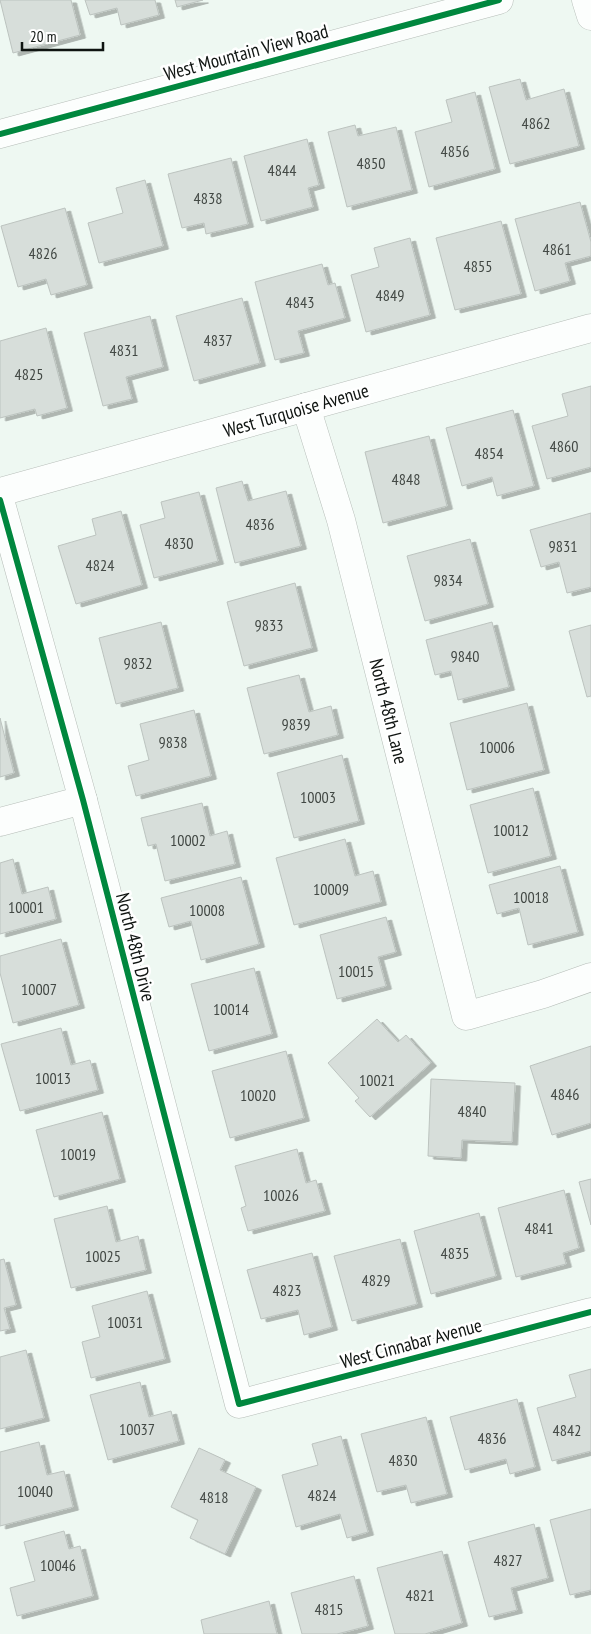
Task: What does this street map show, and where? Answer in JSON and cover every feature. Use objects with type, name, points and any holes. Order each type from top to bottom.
[{"type":"street","name":"West Mountain View Road","points":[[0,134],[499,0]]},
{"type":"street","points":[[586,0],[591,16]]},
{"type":"street","name":"West Turquoise Avenue","points":[[0,492],[591,328]]},
{"type":"street","name":"North 48th Lane","points":[[306,407],[341,520],[466,1016],[543,994],[591,977]]},
{"type":"street","name":"North 48th Drive","points":[[0,500],[83,800],[239,1404]]},
{"type":"street","points":[[0,822],[83,800]]},
{"type":"street","name":"West Cinnabar Avenue","points":[[239,1404],[591,1312]]},
{"type":"building","points":[[0,0],[71,0],[80,35],[13,53]]},
{"type":"building","points":[[85,0],[155,0],[159,15],[121,25],[117,8],[90,15]]},
{"type":"building","points":[[175,0],[203,0],[177,7]]},
{"type":"building","points":[[520,79],[526,100],[564,89],[579,146],[510,164],[489,87]]},
{"type":"building","points":[[475,92],[495,169],[429,187],[415,132],[452,122],[446,100]]},
{"type":"building","points":[[355,125],[358,136],[396,127],[412,190],[347,207],[328,132]]},
{"type":"building","points":[[307,139],[319,185],[308,188],[313,207],[261,221],[244,156]]},
{"type":"building","points":[[231,158],[248,224],[206,234],[204,223],[182,228],[168,174]]},
{"type":"building","points":[[145,180],[163,246],[99,263],[88,223],[123,213],[116,188]]},
{"type":"building","points":[[580,202],[591,242],[591,256],[565,263],[570,281],[535,291],[515,219]]},
{"type":"building","points":[[65,208],[87,285],[51,295],[46,279],[18,287],[1,226]]},
{"type":"building","points":[[501,221],[521,294],[455,310],[436,238]]},
{"type":"building","points":[[410,238],[430,315],[366,332],[351,275],[379,267],[374,248]]},
{"type":"building","points":[[322,264],[328,285],[335,283],[345,318],[298,331],[304,353],[275,360],[255,282]]},
{"type":"building","points":[[242,298],[260,363],[194,381],[176,316]]},
{"type":"building","points":[[150,316],[163,367],[126,377],[132,399],[103,406],[84,333]]},
{"type":"building","points":[[46,328],[67,408],[37,416],[35,409],[0,418],[0,341]]},
{"type":"building","points":[[591,386],[591,467],[547,479],[532,426],[568,416],[562,394]]},
{"type":"building","points":[[513,410],[534,486],[497,496],[492,477],[462,486],[446,428]]},
{"type":"building","points":[[429,436],[447,506],[383,523],[365,452]]},
{"type":"building","points":[[242,481],[248,501],[286,491],[301,546],[235,563],[216,488]]},
{"type":"building","points":[[199,492],[218,561],[154,578],[140,525],[165,518],[161,502]]},
{"type":"building","points":[[121,511],[142,585],[76,604],[58,546],[96,535],[92,519]]},
{"type":"building","points":[[591,513],[591,587],[567,593],[559,562],[541,567],[530,530]]},
{"type":"building","points":[[470,539],[488,604],[425,621],[407,556]]},
{"type":"building","points":[[295,583],[312,648],[244,666],[227,602]]},
{"type":"building","points":[[161,622],[178,688],[116,704],[99,638]]},
{"type":"building","points":[[492,622],[509,687],[458,700],[451,671],[435,675],[426,640]]},
{"type":"building","points":[[591,625],[591,696],[587,697],[569,631]]},
{"type":"building","points":[[299,675],[309,712],[331,706],[338,735],[264,754],[247,688]]},
{"type":"building","points":[[527,703],[544,770],[467,790],[450,723]]},
{"type":"building","points":[[194,710],[211,776],[136,796],[128,766],[149,760],[140,724]]},
{"type":"building","points":[[0,718],[14,773],[0,777]]},
{"type":"building","points":[[342,755],[359,821],[294,838],[277,773]]},
{"type":"building","points":[[533,788],[551,856],[488,873],[470,805]]},
{"type":"building","points":[[202,803],[210,836],[227,831],[235,864],[165,881],[156,844],[148,846],[141,818]]},
{"type":"building","points":[[345,839],[355,876],[373,871],[381,902],[294,925],[276,858]]},
{"type":"building","points":[[13,859],[22,894],[48,887],[56,919],[0,934],[0,863]]},
{"type":"building","points":[[560,866],[578,932],[528,945],[519,908],[497,914],[489,885]]},
{"type":"building","points":[[241,877],[259,944],[201,960],[191,921],[169,927],[161,898]]},
{"type":"building","points":[[386,917],[396,952],[378,957],[386,986],[337,999],[320,935]]},
{"type":"building","points":[[61,939],[79,1005],[13,1023],[0,973],[0,956]]},
{"type":"building","points":[[254,968],[272,1034],[209,1051],[191,984]]},
{"type":"building","points":[[377,1019],[398,1042],[406,1035],[431,1063],[370,1117],[355,1101],[359,1098],[328,1063]]},
{"type":"building","points":[[61,1028],[71,1065],[90,1060],[98,1090],[20,1111],[1,1044]]},
{"type":"building","points":[[591,1046],[591,1123],[552,1135],[530,1066]]},
{"type":"building","points":[[286,1051],[304,1118],[230,1138],[212,1071]]},
{"type":"building","points":[[431,1079],[515,1083],[512,1142],[462,1140],[461,1158],[428,1156]]},
{"type":"building","points":[[102,1112],[120,1179],[54,1197],[36,1130]]},
{"type":"building","points":[[297,1149],[306,1183],[316,1180],[325,1211],[248,1231],[241,1208],[246,1206],[235,1166]]},
{"type":"building","points":[[591,1179],[591,1225],[579,1182]]},
{"type":"building","points":[[564,1190],[579,1248],[563,1253],[566,1264],[516,1277],[498,1208]]},
{"type":"building","points":[[107,1206],[116,1242],[138,1236],[146,1270],[71,1288],[54,1219]]},
{"type":"building","points":[[479,1213],[496,1276],[431,1294],[414,1231]]},
{"type":"building","points":[[400,1239],[417,1304],[352,1321],[334,1256]]},
{"type":"building","points":[[312,1253],[332,1327],[304,1335],[298,1310],[261,1319],[247,1270]]},
{"type":"building","points":[[4,1259],[16,1305],[4,1308],[10,1329],[0,1331],[0,1260]]},
{"type":"building","points":[[147,1291],[165,1359],[91,1378],[82,1342],[100,1337],[92,1306]]},
{"type":"building","points":[[26,1350],[44,1418],[0,1429],[0,1357]]},
{"type":"building","points":[[591,1369],[591,1451],[552,1461],[537,1408],[576,1397],[569,1375]]},
{"type":"building","points":[[140,1382],[149,1417],[171,1411],[179,1441],[108,1460],[90,1395]]},
{"type":"building","points":[[517,1399],[535,1467],[510,1474],[506,1459],[465,1470],[450,1417]]},
{"type":"building","points":[[426,1417],[447,1494],[411,1503],[406,1485],[377,1492],[361,1434]]},
{"type":"building","points":[[341,1436],[368,1532],[347,1538],[340,1514],[296,1527],[282,1475],[318,1465],[312,1444]]},
{"type":"building","points":[[39,1442],[47,1475],[64,1471],[73,1507],[0,1526],[0,1452]]},
{"type":"building","points":[[199,1448],[225,1460],[220,1470],[256,1487],[225,1554],[190,1538],[198,1520],[171,1507]]},
{"type":"building","points":[[591,1509],[591,1590],[570,1595],[550,1520]]},
{"type":"building","points":[[534,1524],[548,1578],[511,1588],[517,1610],[489,1617],[468,1542]]},
{"type":"building","points":[[64,1531],[69,1549],[80,1546],[93,1596],[17,1616],[10,1588],[35,1581],[24,1542]]},
{"type":"building","points":[[442,1551],[462,1623],[425,1634],[395,1634],[377,1568]]},
{"type":"building","points":[[354,1576],[368,1626],[337,1634],[302,1634],[291,1593]]},
{"type":"building","points":[[269,1601],[277,1634],[204,1634],[201,1620]]},
{"type":"cycle path","points":[[0,134],[499,0]]},
{"type":"cycle path","points":[[0,500],[83,800],[239,1404],[591,1312]]}]
